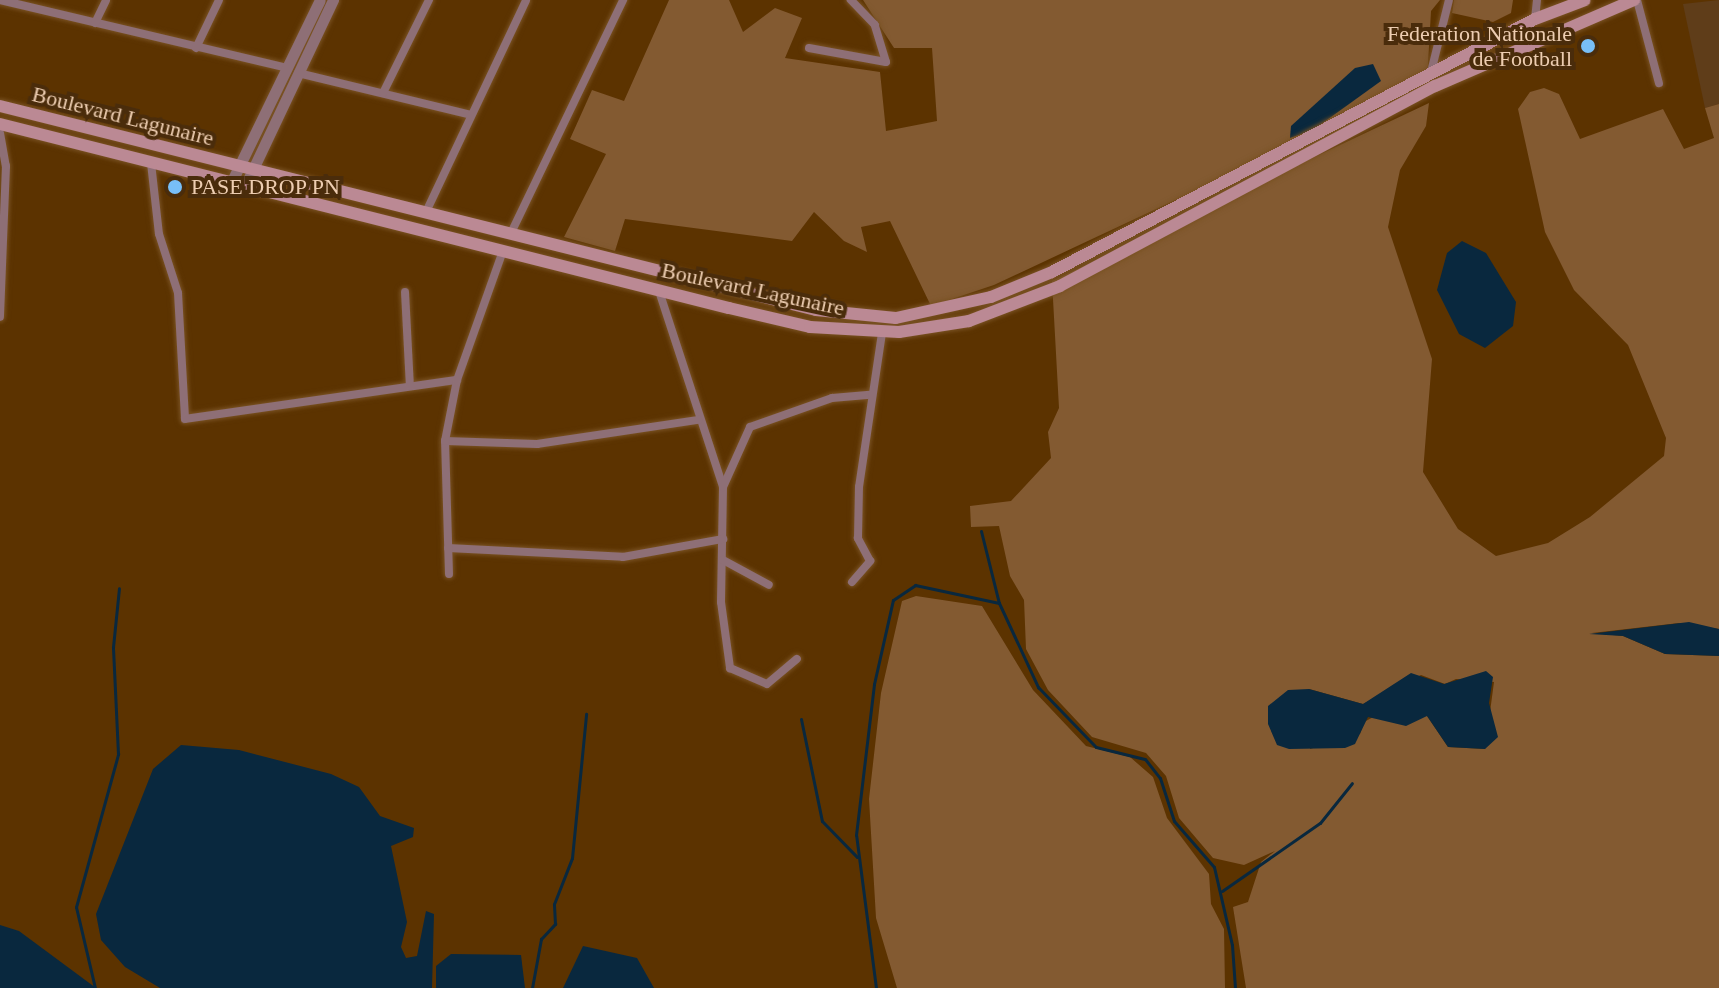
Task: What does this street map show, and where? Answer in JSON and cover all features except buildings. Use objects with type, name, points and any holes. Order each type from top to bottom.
[{"type":"main road","name":"Boulevard Lagunaire","points":[[0,106],[816,310],[885,318],[932,313],[1052,272],[1431,72],[1535,19],[1585,0]]},
{"type":"main road","name":"Boulevard Lagunaire","points":[[0,124],[810,327],[882,333],[969,321],[1060,286],[1435,86],[1636,0]]},
{"type":"street","points":[[0,0],[471,115]]},
{"type":"street","points":[[95,23],[106,0]]},
{"type":"street","points":[[196,48],[219,0]]},
{"type":"street","points":[[245,186],[320,0]]},
{"type":"street","points":[[231,183],[333,0]]},
{"type":"street","points":[[383,93],[429,0]]},
{"type":"street","points":[[426,212],[526,0]]},
{"type":"street","points":[[511,233],[623,0]]},
{"type":"street","points":[[809,48],[886,62],[875,25],[851,0]]},
{"type":"street","points":[[1431,72],[1449,0]]},
{"type":"street","points":[[1535,19],[1537,0]]},
{"type":"street","points":[[1636,0],[1659,83]]},
{"type":"street","points":[[0,133],[6,166],[0,317]]},
{"type":"street","points":[[151,163],[159,234],[178,293],[185,419],[457,380]]},
{"type":"street","points":[[449,574],[445,441],[457,380],[503,251]]},
{"type":"street","points":[[659,291],[698,420],[723,487],[721,602],[732,671],[767,684],[797,659]]},
{"type":"street","points":[[405,292],[410,386]]},
{"type":"street","points":[[852,582],[870,561],[858,538],[870,395],[882,333]]},
{"type":"street","points":[[723,487],[750,427],[818,401],[870,395]]},
{"type":"street","points":[[445,441],[537,444],[698,420]]},
{"type":"street","points":[[448,548],[623,557],[723,539]]},
{"type":"street","points":[[723,560],[769,585]]},
{"type":"shaded area","points":[[669,0],[729,0],[743,32],[775,8],[802,18],[785,58],[880,72],[886,131],[937,121],[932,48],[894,48],[863,0],[1440,0],[1431,11],[1427,82],[994,285],[931,306],[890,221],[861,227],[867,252],[844,241],[814,212],[792,241],[625,219],[615,251],[564,237],[606,154],[570,139],[592,90],[624,101]]},
{"type":"shaded area","points":[[1454,0],[1513,0],[1511,13],[1493,22],[1452,13]]},
{"type":"shaded area","points":[[1719,0],[1719,104],[1705,108],[1683,4]]},
{"type":"shaded area","points":[[1544,88],[1559,94],[1580,139],[1663,109],[1684,149],[1714,138],[1705,108],[1719,104],[1719,629],[1679,623],[1592,633],[1623,636],[1665,654],[1719,656],[1719,988],[1246,988],[1233,907],[1248,902],[1261,862],[1275,851],[1244,865],[1213,858],[1179,818],[1166,776],[1146,753],[1092,737],[1048,690],[1026,649],[1024,600],[1010,576],[999,526],[971,527],[970,506],[1011,501],[1051,458],[1048,432],[1059,408],[1052,281],[1429,103],[1426,126],[1400,170],[1388,227],[1432,359],[1423,472],[1458,529],[1496,556],[1548,543],[1590,517],[1664,456],[1666,438],[1628,345],[1574,290],[1545,232],[1518,109],[1530,92]],"holes":[[[1421,675],[1445,684],[1456,679],[1494,682],[1485,749],[1448,747],[1427,716],[1377,715],[1364,722],[1360,734],[1310,749],[1309,689],[1363,704]]]},
{"type":"shaded area","points":[[916,596],[982,606],[1033,690],[1086,746],[1130,757],[1153,777],[1167,818],[1209,874],[1211,904],[1224,929],[1225,988],[897,988],[876,918],[869,799],[881,693],[902,601]]},
{"type":"water","points":[[1373,64],[1381,81],[1313,130],[1290,138],[1291,126],[1355,68]]},
{"type":"water","points":[[1462,241],[1486,253],[1516,302],[1513,326],[1485,348],[1459,334],[1437,290],[1447,253]]},
{"type":"water","points":[[1689,622],[1719,629],[1719,656],[1665,654],[1623,636],[1589,634]]},
{"type":"water","points":[[1486,671],[1493,677],[1489,703],[1498,737],[1485,749],[1448,747],[1427,716],[1406,726],[1368,717],[1355,744],[1345,748],[1289,749],[1277,745],[1268,724],[1268,706],[1288,690],[1309,689],[1363,704],[1411,673],[1444,684]]},
{"type":"water","points":[[181,745],[239,750],[331,774],[359,787],[380,816],[414,828],[413,837],[391,846],[407,922],[401,947],[406,958],[417,956],[426,911],[434,914],[432,988],[160,988],[125,967],[101,940],[96,914],[153,769]]},
{"type":"water","points":[[0,925],[19,931],[96,988],[0,988]]},
{"type":"water","points":[[583,946],[637,958],[654,988],[563,988]]},
{"type":"water","points":[[451,954],[521,955],[525,988],[436,988],[436,966]]},
{"type":"waterway","points":[[981,531],[999,603],[1038,687],[1096,747],[1145,759],[1160,778],[1174,821],[1214,867],[1232,945],[1235,988]]},
{"type":"waterway","points":[[876,988],[856,835],[874,684],[893,600],[915,585],[999,603]]},
{"type":"waterway","points":[[95,988],[76,907],[118,754],[113,647],[119,588]]},
{"type":"waterway","points":[[532,988],[541,939],[555,924],[554,904],[572,858],[586,714]]},
{"type":"waterway","points":[[801,719],[822,821],[857,857]]},
{"type":"waterway","points":[[1222,891],[1320,823],[1352,783]]},
{"type":"place","name":"Federation Nationale de Football","points":[[1588,46]]},
{"type":"place","name":"PASE DROP PN","points":[[175,187]]}]
